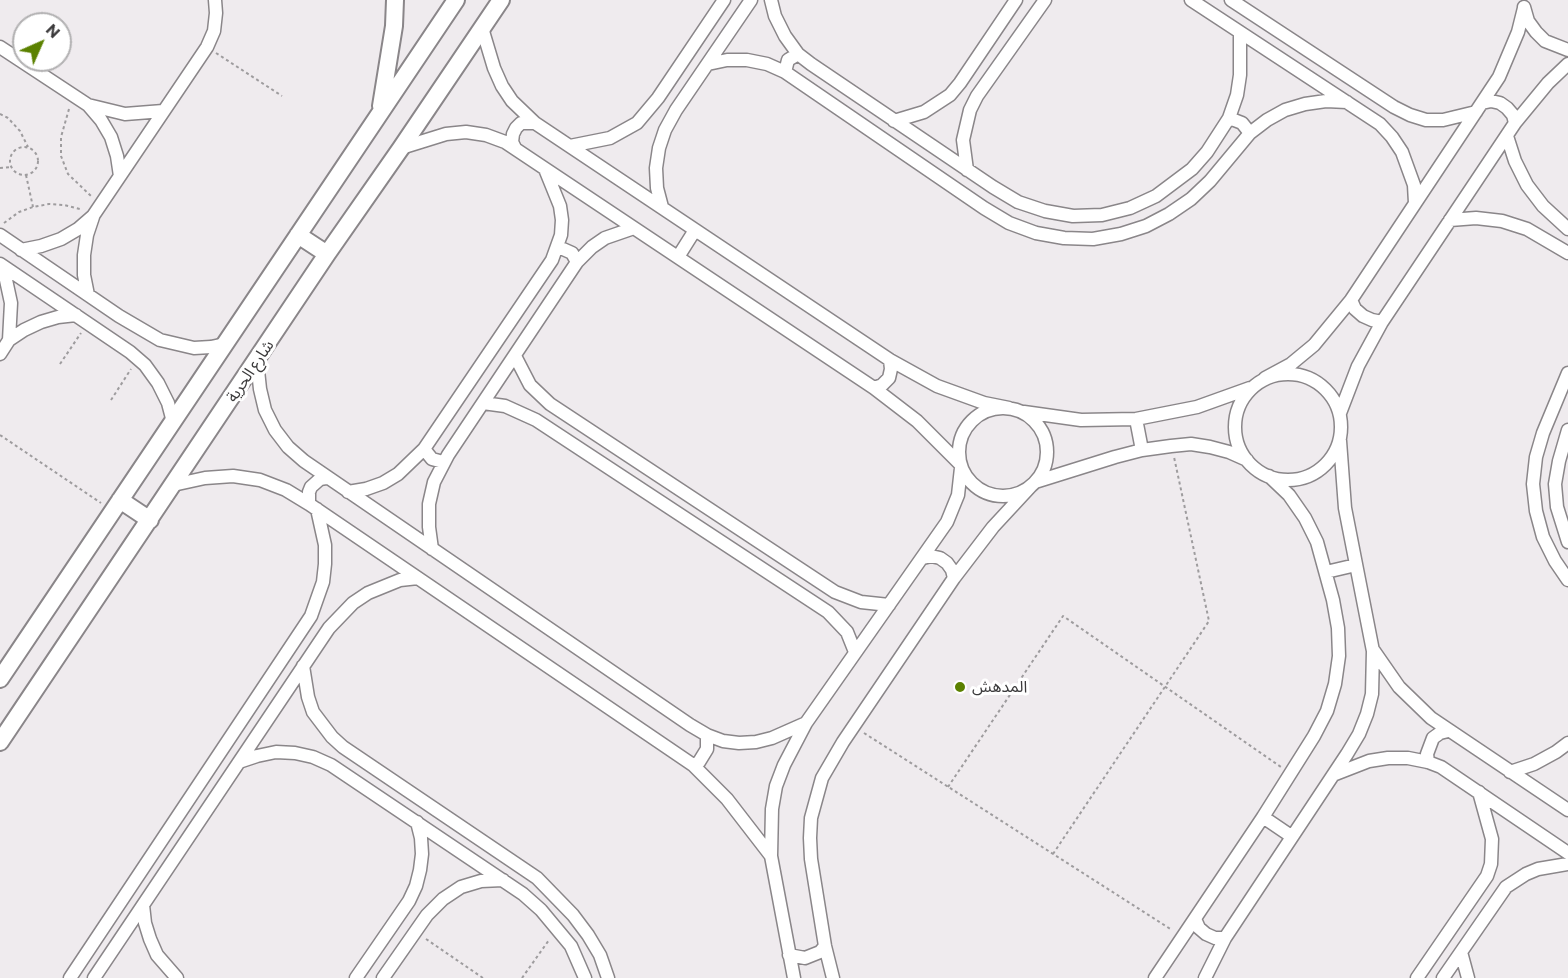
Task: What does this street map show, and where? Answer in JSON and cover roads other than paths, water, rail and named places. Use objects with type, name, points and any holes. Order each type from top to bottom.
[{"type":"street","points":[[21,250],[61,239],[78,229],[93,216],[207,47],[214,31],[215,0]]},
{"type":"street","points":[[380,114],[392,37],[395,0]]},
{"type":"street","points":[[0,679],[456,0]]},
{"type":"street","name":"شارع الحرية","points":[[0,742],[327,254],[501,0]]},
{"type":"street","points":[[570,146],[610,138],[637,123],[658,98],[724,0]]},
{"type":"street","points":[[662,207],[657,188],[657,158],[665,130],[676,110],[751,0]]},
{"type":"street","points":[[771,0],[780,26],[798,54],[894,121],[1018,202],[1045,211],[1073,216],[1102,215],[1130,208],[1156,196],[1175,184],[1207,152],[1229,118],[1237,95],[1240,75],[1240,32]]},
{"type":"street","points":[[894,121],[924,112],[950,95],[1016,0]]},
{"type":"street","points":[[967,170],[963,140],[966,124],[977,96],[1044,0]]},
{"type":"street","points":[[1191,0],[1380,124],[1402,152],[1414,185],[1415,203]]},
{"type":"street","points":[[1231,0],[1394,107],[1426,120],[1443,120],[1479,108],[1491,101],[1507,108],[1513,115],[1515,123]]},
{"type":"street","points":[[1523,3],[1528,21],[1540,36],[1557,47],[1568,50]]},
{"type":"street","points":[[1340,441],[1332,457],[1320,470],[1304,478],[1286,480],[1269,476],[1257,470],[1239,447],[1235,431],[1236,415],[1242,400],[1252,388],[1291,364],[1314,345],[1351,300],[1499,77],[1510,55],[1523,3]]},
{"type":"street","points":[[482,28],[502,86],[512,101],[535,123],[890,360],[937,386],[984,403],[1023,412],[1081,420],[1137,419],[1197,407],[1252,388]]},
{"type":"street","points":[[0,47],[88,105],[101,120],[111,137],[120,176]]},
{"type":"street","points":[[785,72],[788,60],[798,54]]},
{"type":"street","points":[[708,64],[727,60],[747,60],[766,64],[785,72],[984,208],[1027,229],[1064,238],[1093,239],[1121,234],[1146,226],[1191,199],[1210,181],[1250,134],[1266,120],[1285,110],[1305,104],[1326,101],[1347,102]]},
{"type":"street","points":[[1340,413],[1358,366],[1382,322],[1515,123],[1548,83],[1568,64]]},
{"type":"street","points":[[960,83],[966,94],[977,96]]},
{"type":"street","points":[[658,98],[665,107],[676,110]]},
{"type":"street","points":[[88,105],[125,114],[163,111]]},
{"type":"street","points":[[1380,124],[1391,119],[1394,107]]},
{"type":"street","points":[[1229,118],[1242,123],[1250,134]]},
{"type":"street","points":[[515,148],[512,142],[516,128],[521,123],[535,123]]},
{"type":"street","points":[[401,148],[446,134],[466,132],[486,135],[515,148],[874,388],[917,420],[961,466],[968,480],[979,489],[992,495],[1012,495],[1033,484],[1088,464],[1142,450],[1171,446],[1191,444],[1210,447],[1247,460]]},
{"type":"street","points":[[1507,136],[1515,161],[1527,185],[1543,206],[1565,227]]},
{"type":"street","points":[[348,492],[366,489],[391,479],[412,463],[424,449],[557,249],[561,235],[560,206],[545,169]]},
{"type":"street","points":[[88,295],[84,275],[84,255],[93,216]]},
{"type":"street","points":[[1450,220],[1476,218],[1502,221],[1527,229],[1568,253]]},
{"type":"street","points":[[1550,241],[1552,230],[1565,227]]},
{"type":"street","points":[[432,549],[429,504],[434,482],[443,462],[577,262],[605,238],[634,228]]},
{"type":"street","points":[[678,257],[695,230]]},
{"type":"street","points":[[0,235],[119,316],[153,336],[177,345],[211,347],[225,344]]},
{"type":"street","points":[[298,235],[327,254]]},
{"type":"street","points":[[557,249],[572,253],[577,262]]},
{"type":"street","points":[[1,265],[138,359],[158,383],[168,403],[173,422]]},
{"type":"street","points":[[1,265],[11,303],[9,340]]},
{"type":"street","points":[[1351,300],[1355,309],[1363,316],[1382,322]]},
{"type":"street","points":[[0,354],[9,340],[24,330],[40,322],[76,315]]},
{"type":"street","points":[[105,335],[117,329],[119,316]]},
{"type":"street","points":[[515,356],[530,385],[550,404],[835,592],[861,602],[889,605]]},
{"type":"street","points":[[874,388],[882,385],[888,378],[891,369],[890,360]]},
{"type":"street","points":[[257,361],[265,410],[275,430],[288,447],[326,478],[707,735],[723,741],[756,742],[772,738],[806,723]]},
{"type":"street","points":[[1568,373],[1543,433],[1536,458],[1533,484],[1536,511],[1543,537],[1568,580]]},
{"type":"street","points":[[1205,978],[1225,938],[1359,734],[1367,714],[1373,683],[1373,651],[1342,486],[1340,413],[1332,396],[1319,383],[1302,375],[1283,374],[1265,378]]},
{"type":"street","points":[[483,403],[505,406],[536,420],[828,612],[847,632],[855,652]]},
{"type":"street","points":[[794,978],[771,856],[771,821],[776,786],[794,744],[806,723],[947,522],[961,482],[959,450],[962,436],[969,423],[980,414],[994,409],[1009,408]]},
{"type":"street","points":[[833,978],[825,946],[811,859],[811,818],[822,778],[854,726],[954,579],[993,527],[1033,484],[1045,464],[1046,444],[1042,432],[1023,412]]},
{"type":"street","points":[[1137,419],[1142,450]]},
{"type":"street","points":[[1568,430],[1555,484],[1557,507],[1568,542]]},
{"type":"street","points":[[424,449],[432,459],[443,462]]},
{"type":"street","points":[[173,485],[206,478],[233,476],[260,480],[286,490],[693,765],[728,799],[771,856]]},
{"type":"street","points":[[1155,978],[1291,774],[1323,720],[1335,684],[1339,656],[1338,628],[1317,542],[1305,518],[1289,495],[1269,476]]},
{"type":"street","points":[[70,978],[311,616],[323,582],[325,545],[308,498],[311,487],[320,479],[326,478]]},
{"type":"street","points":[[117,506],[150,520]]},
{"type":"street","points":[[922,558],[940,558],[952,570],[954,579]]},
{"type":"street","points":[[1326,572],[1356,565]]},
{"type":"street","points":[[94,978],[329,628],[353,603],[368,593],[400,580],[418,578]]},
{"type":"street","points":[[311,616],[323,617],[329,628]]},
{"type":"street","points":[[1373,651],[1407,695],[1448,730],[1568,810]]},
{"type":"street","points":[[303,666],[308,697],[314,712],[332,737],[537,878],[556,896],[588,935],[600,956],[608,978]]},
{"type":"street","points":[[1428,762],[1427,754],[1433,738],[1448,730]]},
{"type":"street","points":[[693,765],[699,762],[707,749],[707,735]]},
{"type":"street","points":[[1510,772],[1534,765],[1556,753],[1568,743]]},
{"type":"street","points":[[331,765],[330,760],[335,752],[344,747]]},
{"type":"street","points":[[239,762],[276,752],[313,757],[331,765],[503,880],[541,910],[571,946],[585,978]]},
{"type":"street","points":[[1332,776],[1369,761],[1388,758],[1408,758],[1428,762],[1442,767],[1568,853]]},
{"type":"street","points":[[1417,978],[1487,876],[1493,852],[1492,839],[1479,792]]},
{"type":"street","points":[[1263,818],[1291,836]]},
{"type":"street","points":[[175,819],[193,831]]},
{"type":"street","points":[[356,978],[409,901],[420,870],[422,854],[417,822]]},
{"type":"street","points":[[1443,978],[1506,888],[1538,869],[1568,864]]},
{"type":"street","points":[[1487,876],[1495,874],[1502,877],[1506,888]]},
{"type":"street","points":[[383,978],[427,915],[443,899],[461,887],[482,881],[503,880]]},
{"type":"street","points":[[409,901],[419,903],[426,910],[427,915]]},
{"type":"street","points":[[143,905],[145,923],[157,955],[177,978]]},
{"type":"street","points":[[1195,919],[1199,928],[1206,934],[1215,938],[1225,938]]},
{"type":"street","points":[[571,946],[588,935]]},
{"type":"street","points":[[789,954],[805,958],[820,952],[825,946]]},
{"type":"street","points":[[1461,952],[1468,978]]},
{"type":"place","name":"المدهش","points":[[960,687]]}]
